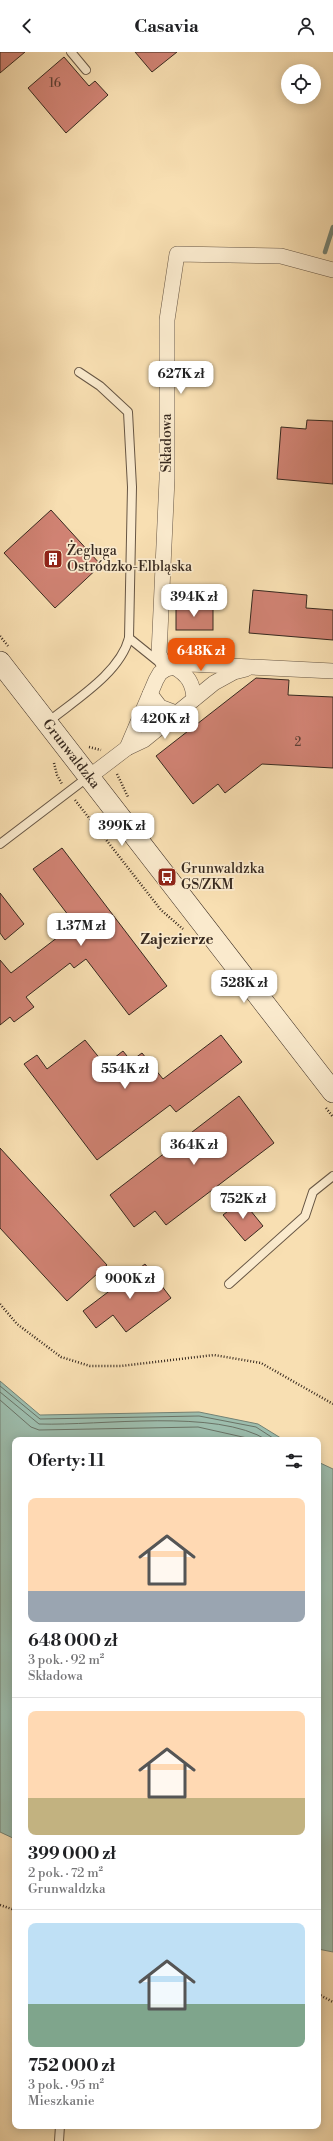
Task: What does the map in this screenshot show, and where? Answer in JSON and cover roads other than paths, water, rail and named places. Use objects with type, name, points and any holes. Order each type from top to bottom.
[{"type":"main road","name":"Grunwaldzka","points":[[0,662],[89,777],[328,1098]]},
{"type":"street","name":"Składowa","points":[[170,668],[159,654],[167,479],[167,320],[177,254],[281,256],[333,270]]},
{"type":"street","points":[[127,748],[160,673],[170,668],[190,664],[333,671]]},
{"type":"street","points":[[89,777],[127,748],[144,740],[214,683],[234,672],[254,666]]},
{"type":"street","points":[[170,668],[184,673],[191,681],[194,699]]},
{"type":"street","points":[[150,694],[160,707],[176,713]]},
{"type":"lane","points":[[71,52],[86,70]]},
{"type":"lane","points":[[47,723],[110,672],[126,649],[130,638],[132,487],[128,412],[100,386],[79,372]]},
{"type":"lane","points":[[130,638],[170,668]]},
{"type":"lane","points":[[0,844],[89,777]]},
{"type":"lane","points":[[229,1284],[305,1216],[313,1192],[333,1176]]},
{"type":"lane","points":[[59,2141],[60,2129]]},
{"type":"water","points":[[0,1381],[40,1415],[199,1412],[258,1424],[279,1437],[12,1437],[12,1838],[0,1832]]},
{"type":"water","points":[[321,1463],[333,1469],[333,1952],[321,1950]]},
{"type":"waterway","points":[[325,252],[333,227]]},
{"type":"place","name":"Żegluga Ostródzko-Elbląska","points":[[53,559]]},
{"type":"place","name":"Grunwaldzka GS/ZKM","points":[[167,877]]},
{"type":"district","name":"Zajezierze","points":[[177,939]]}]
